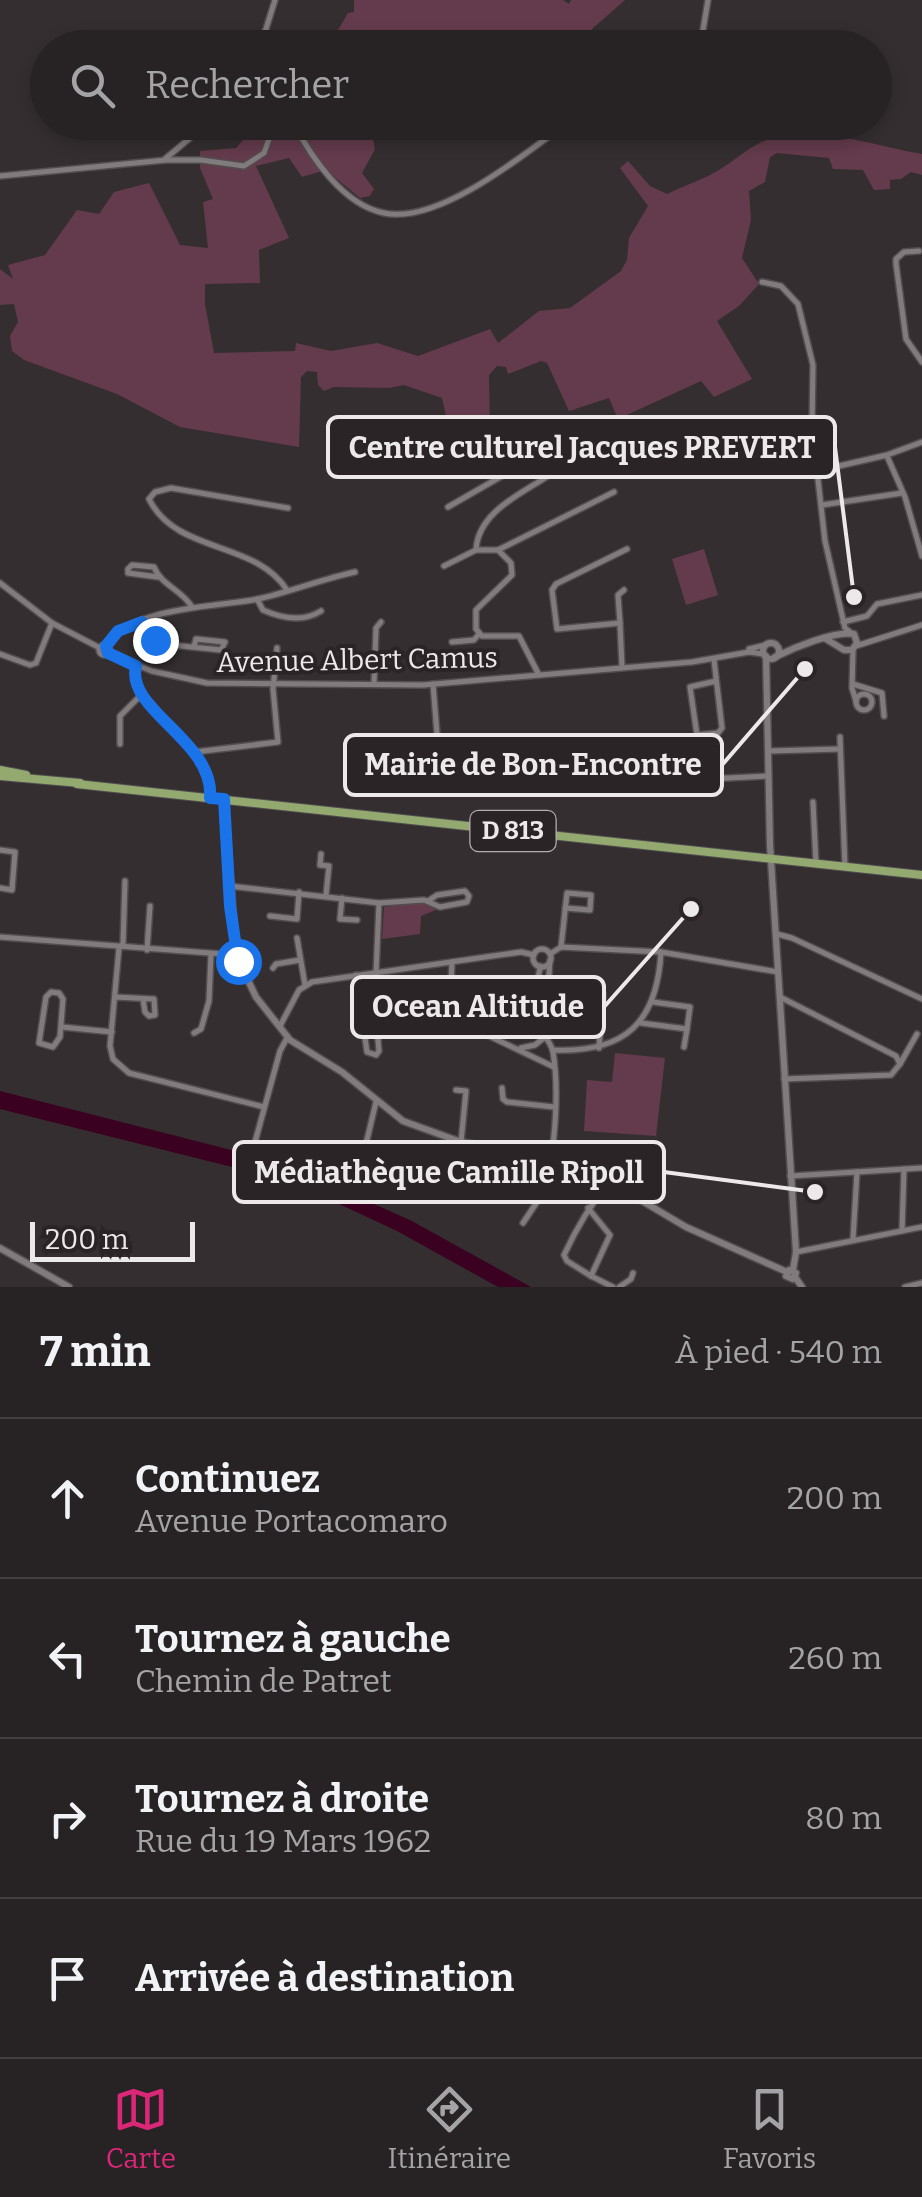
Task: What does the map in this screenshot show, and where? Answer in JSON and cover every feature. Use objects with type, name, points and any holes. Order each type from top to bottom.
[{"type":"main road","name":"D 813","points":[[0,773],[922,876]]},
{"type":"street","points":[[265,30],[274,0]]},
{"type":"street","points":[[703,30],[708,0]]},
{"type":"street","points":[[162,161],[188,140]]},
{"type":"street","points":[[0,176],[162,161],[201,160],[233,167],[251,164],[266,150],[270,140]]},
{"type":"street","points":[[306,140],[338,186],[378,211],[394,214],[433,206],[464,194],[542,140]]},
{"type":"street","points":[[919,251],[904,252],[896,264],[906,339],[922,362]]},
{"type":"street","points":[[762,282],[781,286],[797,299],[813,366],[813,419],[825,542],[852,659],[856,701],[860,709],[870,708],[872,698],[856,684]]},
{"type":"street","points":[[777,421],[813,419]]},
{"type":"street","points":[[448,508],[536,456],[618,428]]},
{"type":"street","points":[[817,471],[886,456],[922,442]]},
{"type":"street","points":[[477,550],[484,527],[508,500],[548,476],[548,466],[536,456]]},
{"type":"street","points":[[886,456],[921,553]]},
{"type":"street","points":[[287,590],[278,576],[252,560],[181,532],[164,520],[148,499],[155,492],[170,488],[288,508]]},
{"type":"street","points":[[444,566],[477,550],[498,550],[614,492]]},
{"type":"street","points":[[822,505],[903,495]]},
{"type":"street","points":[[620,624],[557,629],[552,590],[556,584],[627,549]]},
{"type":"street","points":[[480,634],[474,622],[476,610],[512,575],[511,564],[498,550]]},
{"type":"street","points":[[158,577],[154,568],[130,565],[128,569],[128,573],[158,577],[192,606]]},
{"type":"street","points":[[105,649],[118,631],[192,606],[256,599],[355,572]]},
{"type":"street","name":"Avenue Albert Camus","points":[[0,584],[52,623],[136,666],[207,683],[432,684],[768,654]]},
{"type":"street","points":[[622,668],[618,596],[624,590]]},
{"type":"street","points":[[847,638],[877,604],[922,595]]},
{"type":"street","points":[[256,599],[263,610],[284,617],[310,617],[320,611]]},
{"type":"street","points":[[142,622],[159,643],[194,647],[221,650],[225,642],[196,639],[194,647]]},
{"type":"street","points":[[374,684],[376,628],[381,622]]},
{"type":"street","points":[[0,654],[36,663],[52,623]]},
{"type":"street","points":[[768,654],[826,640],[868,642],[922,625]]},
{"type":"street","points":[[452,642],[474,640],[480,634],[519,636],[539,675]]},
{"type":"street","points":[[791,1273],[796,1252],[771,859],[766,677],[768,654],[777,646],[797,647]]},
{"type":"street","points":[[194,752],[277,743],[277,648]]},
{"type":"street","points":[[714,658],[722,728],[718,733],[696,735],[690,687],[716,681]]},
{"type":"street","points":[[136,666],[134,679],[141,695],[194,752],[209,780],[210,798]]},
{"type":"street","points":[[423,772],[440,771],[432,684]]},
{"type":"street","points":[[856,684],[882,693],[884,716]]},
{"type":"street","points":[[856,701],[866,694]]},
{"type":"street","points":[[120,744],[120,716],[141,695]]},
{"type":"street","points":[[840,737],[845,867]]},
{"type":"street","points":[[768,750],[840,749]]},
{"type":"street","points":[[707,779],[768,776]]},
{"type":"street","points":[[224,799],[236,956],[256,997],[287,1038],[342,1072],[402,1121],[461,1142],[578,1162],[677,1222],[791,1273],[802,1287]]},
{"type":"street","points":[[813,802],[816,864]]},
{"type":"street","points":[[0,850],[16,852],[12,890],[0,888]]},
{"type":"street","points":[[322,854],[320,865],[329,866],[326,895]]},
{"type":"street","points":[[125,881],[113,1058],[130,1072],[264,1106]]},
{"type":"street","points":[[229,886],[379,903],[428,901],[447,906],[467,902],[469,896],[465,891],[437,895],[428,901]]},
{"type":"street","points":[[270,916],[297,918],[298,892]]},
{"type":"street","points":[[524,1224],[547,1187],[554,1106],[553,1050],[536,1026],[530,1006],[540,966],[561,947],[565,908],[568,892],[591,894],[590,910],[565,908]]},
{"type":"street","points":[[342,898],[340,919],[357,920]]},
{"type":"street","points":[[376,973],[379,903]]},
{"type":"street","points":[[148,950],[150,906]]},
{"type":"street","points":[[776,934],[922,999]]},
{"type":"street","points":[[0,937],[236,956]]},
{"type":"street","points":[[279,1029],[305,984],[297,938]]},
{"type":"street","points":[[561,947],[662,952],[778,972]]},
{"type":"street","points":[[518,1049],[534,1045],[545,1036],[550,957],[543,949],[534,955]]},
{"type":"street","points":[[305,984],[522,952],[534,955],[540,966]]},
{"type":"street","points":[[553,1050],[599,1048],[641,1023],[653,1002],[662,952]]},
{"type":"street","points":[[194,1033],[201,1029],[209,1001],[211,954]]},
{"type":"street","points":[[273,968],[300,960]]},
{"type":"street","points":[[452,962],[449,998],[460,1022],[554,1067]]},
{"type":"street","points":[[356,976],[367,1052],[376,1055],[376,1029],[363,1023]]},
{"type":"street","points":[[50,992],[64,998],[62,1028],[56,1046],[39,1042],[50,992]]},
{"type":"street","points":[[599,1048],[604,994]]},
{"type":"street","points":[[115,997],[143,998]]},
{"type":"street","points":[[780,998],[896,1056],[900,1064]]},
{"type":"street","points":[[653,1002],[690,1008],[684,1047]]},
{"type":"street","points":[[641,1023],[687,1029]]},
{"type":"street","points":[[62,1028],[112,1032]]},
{"type":"street","points":[[784,1079],[891,1074],[917,1034]]},
{"type":"street","points":[[254,1142],[287,1038]]},
{"type":"street","points":[[502,1088],[502,1099],[507,1102],[554,1106]]},
{"type":"street","points":[[456,1090],[466,1091],[461,1142]]},
{"type":"street","points":[[376,1102],[366,1144],[370,1150],[408,1168]]},
{"type":"street","points":[[790,1176],[922,1168]]},
{"type":"street","points":[[902,1230],[904,1169]]},
{"type":"street","points":[[853,1240],[857,1172]]},
{"type":"street","points":[[611,1180],[588,1208],[564,1257],[599,1284],[616,1287],[631,1279],[633,1273]]},
{"type":"street","points":[[482,1191],[547,1187]]},
{"type":"street","points":[[588,1208],[610,1235],[591,1276]]},
{"type":"street","points":[[796,1252],[922,1227]]},
{"type":"street","points":[[0,1248],[69,1287]]},
{"type":"street","points":[[905,1287],[922,1283]]},
{"type":"shaded area","points":[[354,0],[563,0],[569,4],[571,0],[625,0],[592,30],[338,30],[348,13],[354,12]]},
{"type":"shaded area","points":[[243,140],[373,140],[375,149],[362,173],[374,189],[370,196],[360,198],[326,170],[302,177],[289,158],[256,166],[289,238],[259,250],[260,283],[205,284],[214,353],[295,351],[296,343],[331,351],[377,343],[418,356],[490,329],[498,343],[539,311],[570,308],[621,271],[627,260],[629,238],[648,206],[620,168],[628,161],[650,186],[667,194],[710,175],[768,140],[855,140],[922,154],[922,175],[911,172],[890,180],[890,189],[874,190],[863,170],[833,169],[829,158],[777,153],[770,157],[765,182],[749,191],[751,220],[742,258],[759,284],[739,306],[717,321],[752,379],[714,397],[701,381],[618,419],[609,398],[569,411],[547,363],[541,361],[508,374],[506,367],[497,366],[489,375],[490,435],[452,443],[442,398],[404,385],[334,387],[324,391],[318,385],[317,372],[307,371],[301,377],[299,447],[180,427],[117,394],[24,360],[12,351],[10,336],[18,322],[14,304],[0,305],[0,269],[13,279],[8,265],[45,255],[77,210],[99,214],[114,192],[149,183],[180,245],[208,248],[203,202],[213,199],[200,168],[200,151],[236,148]]},
{"type":"shaded area","points":[[704,549],[718,595],[686,605],[672,559]]},
{"type":"shaded area","points":[[424,902],[436,910],[421,916],[420,934],[382,939],[384,907]]},
{"type":"shaded area","points":[[615,1053],[665,1058],[656,1136],[584,1131],[587,1080],[612,1082]]},
{"type":"shaded area","points":[[0,1091],[239,1152],[307,1174],[412,1221],[531,1287],[498,1287],[397,1231],[337,1203],[256,1173],[0,1109]]},
{"type":"place","name":"Centre culturel Jacques PREVERT","points":[[854,597]]},
{"type":"place","name":"Mairie de Bon-Encontre","points":[[805,669]]},
{"type":"place","name":"Ocean Altitude","points":[[691,909]]},
{"type":"place","name":"Médiathèque Camille Ripoll","points":[[815,1192]]},
{"type":"route","points":[[155,640],[142,622],[114,633],[106,646],[108,653],[136,666],[134,684],[138,691],[183,737],[200,761],[209,780],[210,798],[224,799],[230,906],[238,961]]}]
